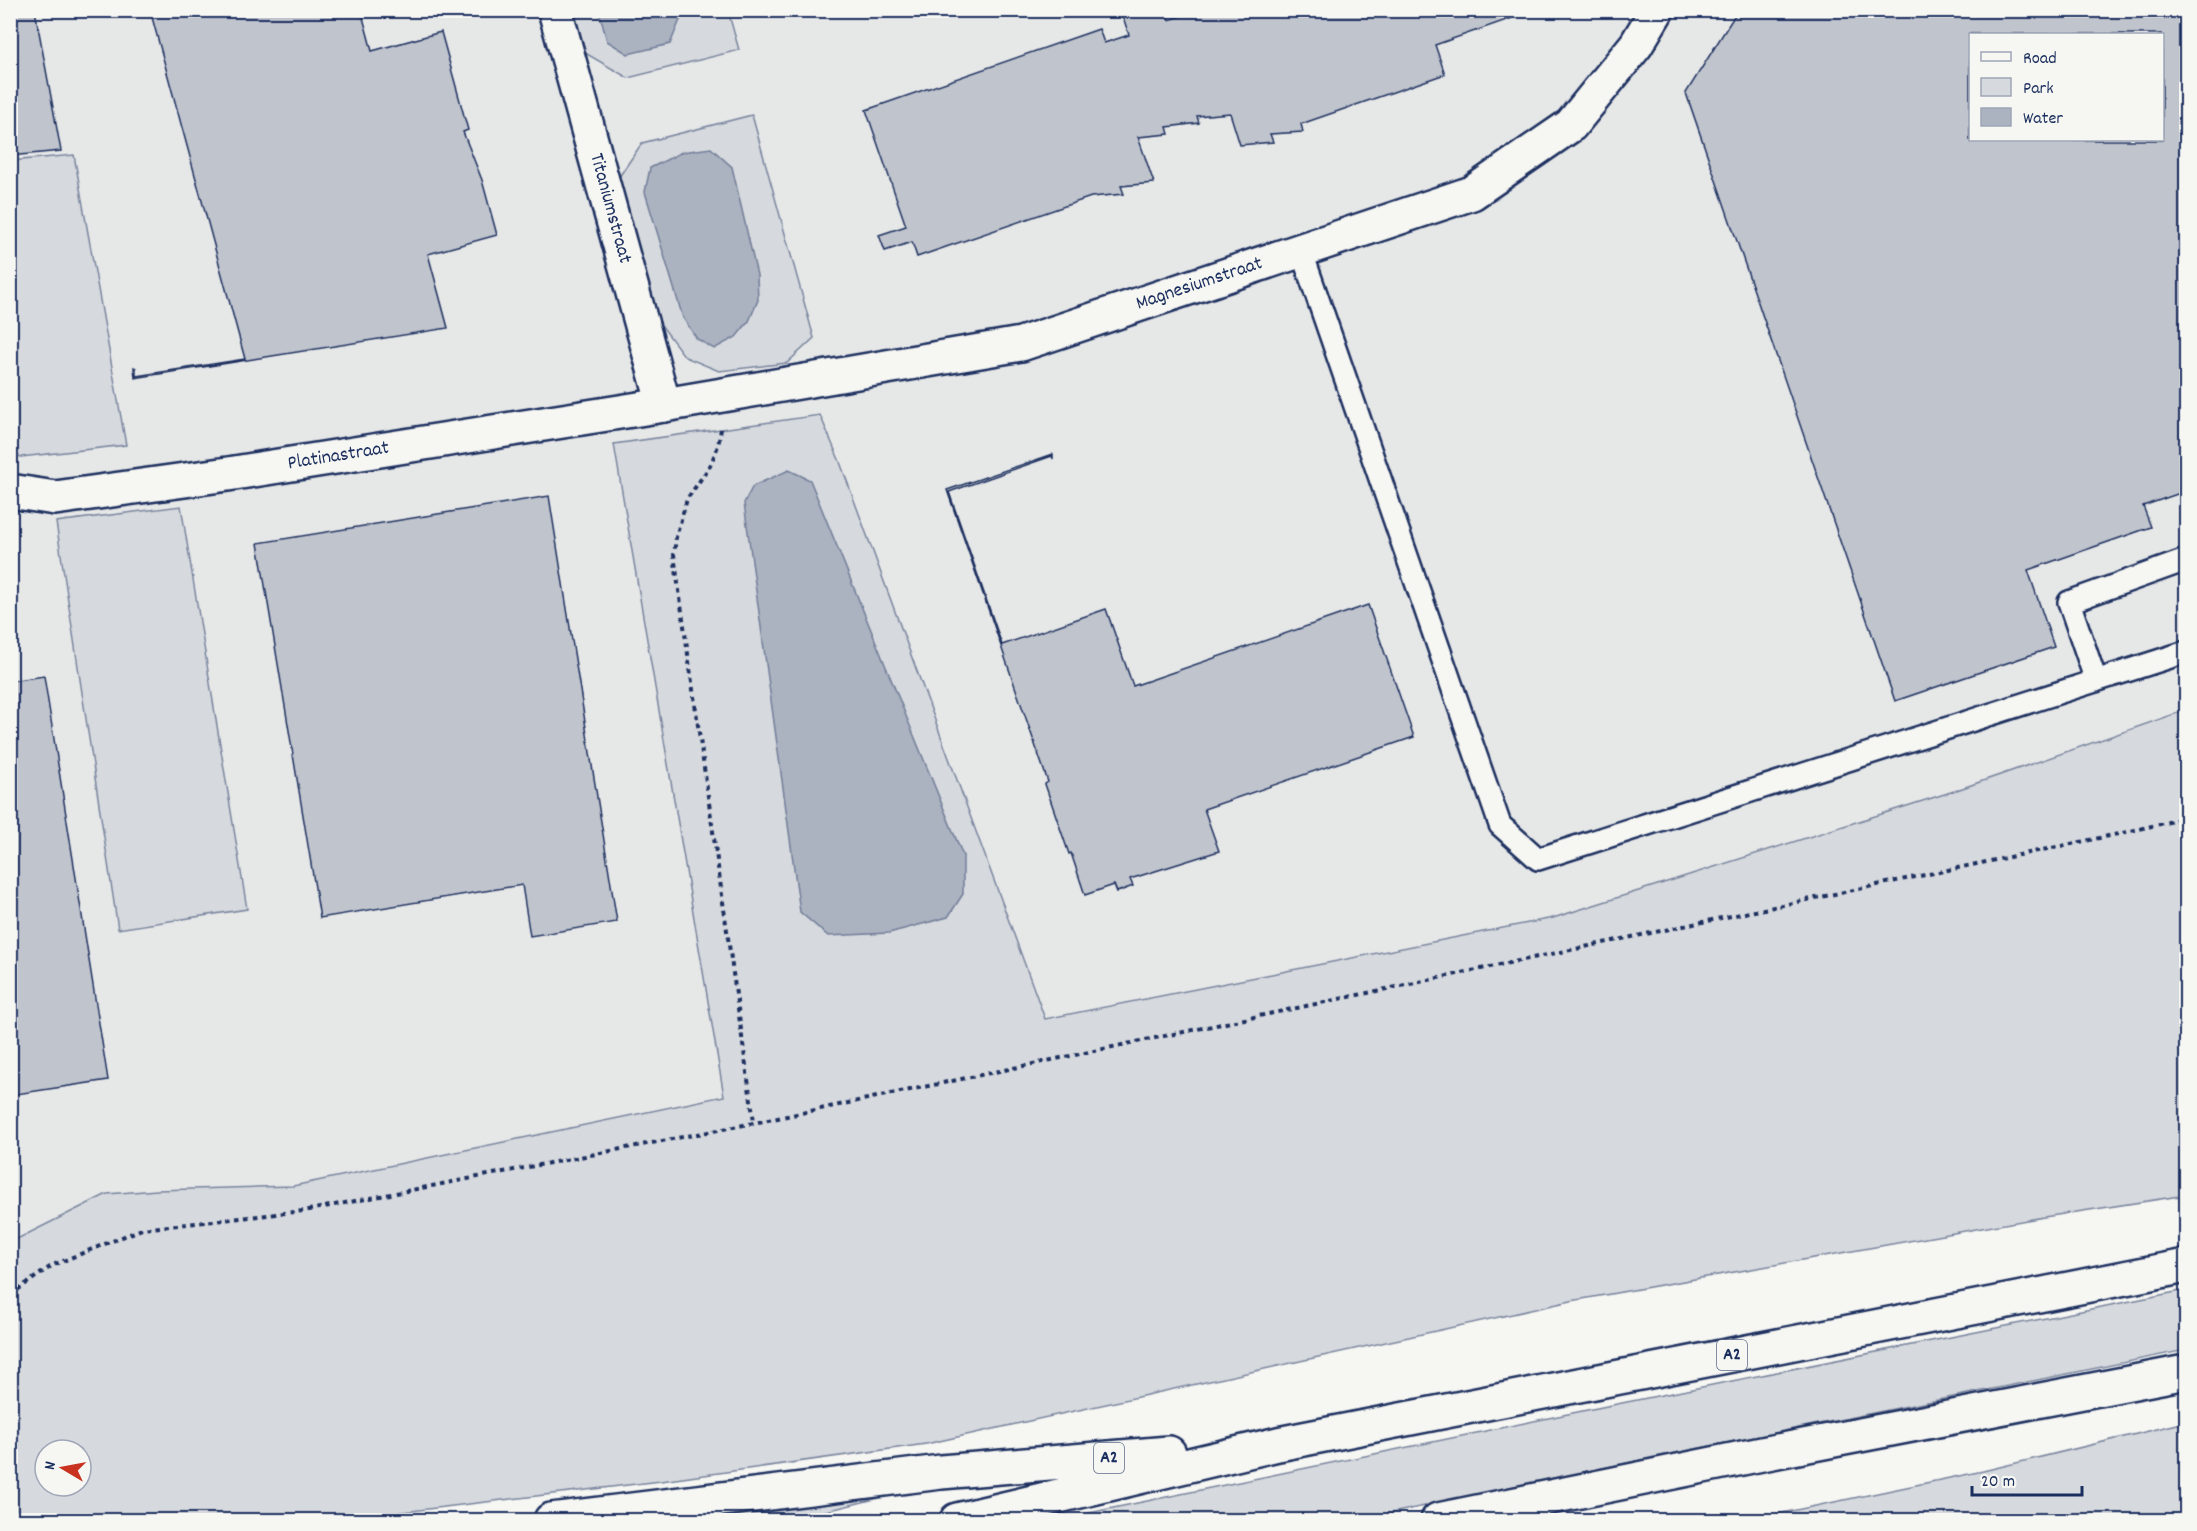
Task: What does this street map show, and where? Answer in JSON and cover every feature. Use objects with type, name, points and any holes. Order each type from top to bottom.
[{"type":"main road","name":"Titaniumstraat","points":[[555,10],[664,405]]},
{"type":"main road","name":"Magnesiumstraat","points":[[664,405],[1021,344],[1472,193],[1571,125],[1636,45],[1657,10]]},
{"type":"main road","name":"Platinastraat","points":[[10,491],[56,498],[228,474],[664,405]]},
{"type":"main road","name":"A2","points":[[957,1521],[1278,1444],[2187,1266]]},
{"type":"main road","points":[[1438,1521],[1762,1454],[2187,1372]]},
{"type":"main road","name":"A2","points":[[551,1521],[941,1472],[1278,1444]]},
{"type":"lane","points":[[1301,250],[1500,825],[1538,859],[2187,652]]},
{"type":"lane","points":[[2096,681],[2069,602],[2187,560]]},
{"type":"path","points":[[719,396],[722,420],[718,446],[701,482],[687,499],[676,537],[674,555],[754,1123]]},
{"type":"path","points":[[10,1295],[53,1265],[142,1229],[304,1211],[754,1123],[2118,834],[2187,816]]},
{"type":"shaded area","points":[[11,11],[2186,11],[2186,716],[1564,927],[11,1255]]},
{"type":"green space","points":[[570,11],[599,11],[607,40],[680,20],[678,11],[728,11],[739,50],[628,78],[580,50]]},
{"type":"green space","points":[[752,115],[814,338],[787,363],[719,371],[685,357],[658,321],[619,177],[642,143]]},
{"type":"green space","points":[[74,155],[126,445],[21,457],[10,452],[11,161]]},
{"type":"green space","points":[[820,415],[840,462],[1045,1019],[1553,918],[1951,792],[2186,710],[2186,1195],[2044,1217],[1571,1301],[926,1444],[661,1481],[336,1520],[11,1520],[11,1242],[107,1194],[157,1190],[293,1186],[724,1096],[614,444]]},
{"type":"green space","points":[[181,506],[247,909],[118,929],[56,522]]},
{"type":"green space","points":[[2186,1290],[2186,1350],[1650,1458],[1359,1520],[1055,1520],[1592,1409]]},
{"type":"green space","points":[[2186,1422],[2186,1520],[1748,1520],[1983,1471]]},
{"type":"green space","points":[[879,1498],[790,1520],[688,1520],[805,1505]]},
{"type":"water","points":[[599,11],[678,11],[680,20],[670,44],[628,54],[607,41]]},
{"type":"water","points":[[711,148],[732,167],[757,275],[758,300],[749,321],[736,337],[714,349],[697,339],[683,318],[645,192],[650,168],[682,152]]},
{"type":"water","points":[[789,470],[810,480],[963,856],[963,894],[948,917],[889,933],[828,936],[800,912],[744,503],[753,486]]},
{"type":"building","points":[[10,10],[35,10],[61,151],[10,156]]},
{"type":"building","points":[[150,10],[361,10],[372,51],[441,32],[468,130],[463,132],[482,180],[497,235],[428,254],[448,328],[135,378],[134,367],[136,376],[245,359]]},
{"type":"building","points":[[1133,10],[1166,10],[1169,20],[1194,12],[1194,10],[1535,10],[1435,45],[1445,74],[1301,124],[1303,132],[1270,134],[1273,142],[1240,145],[1230,113],[1197,116],[1199,123],[1167,127],[1169,134],[1138,137],[1154,183],[1121,186],[1124,194],[1091,197],[917,257],[912,242],[885,251],[879,235],[906,226],[866,110],[1099,29],[1104,43],[1129,35],[1122,14]]},
{"type":"building","points":[[1738,10],[2186,10],[2186,491],[2143,506],[2151,527],[2028,570],[2054,647],[1895,701],[1686,93]]},
{"type":"building","points":[[1053,454],[1053,459],[1052,456],[949,492],[1002,645],[1106,609],[1133,686],[1368,605],[1414,737],[1204,809],[1219,851],[1130,879],[1133,886],[1117,892],[1114,885],[1085,895],[1045,784],[1048,782],[947,490]]},
{"type":"building","points":[[549,496],[617,922],[530,936],[522,885],[320,918],[258,543]]},
{"type":"building","points":[[44,676],[108,1080],[10,1095],[10,681]]}]
